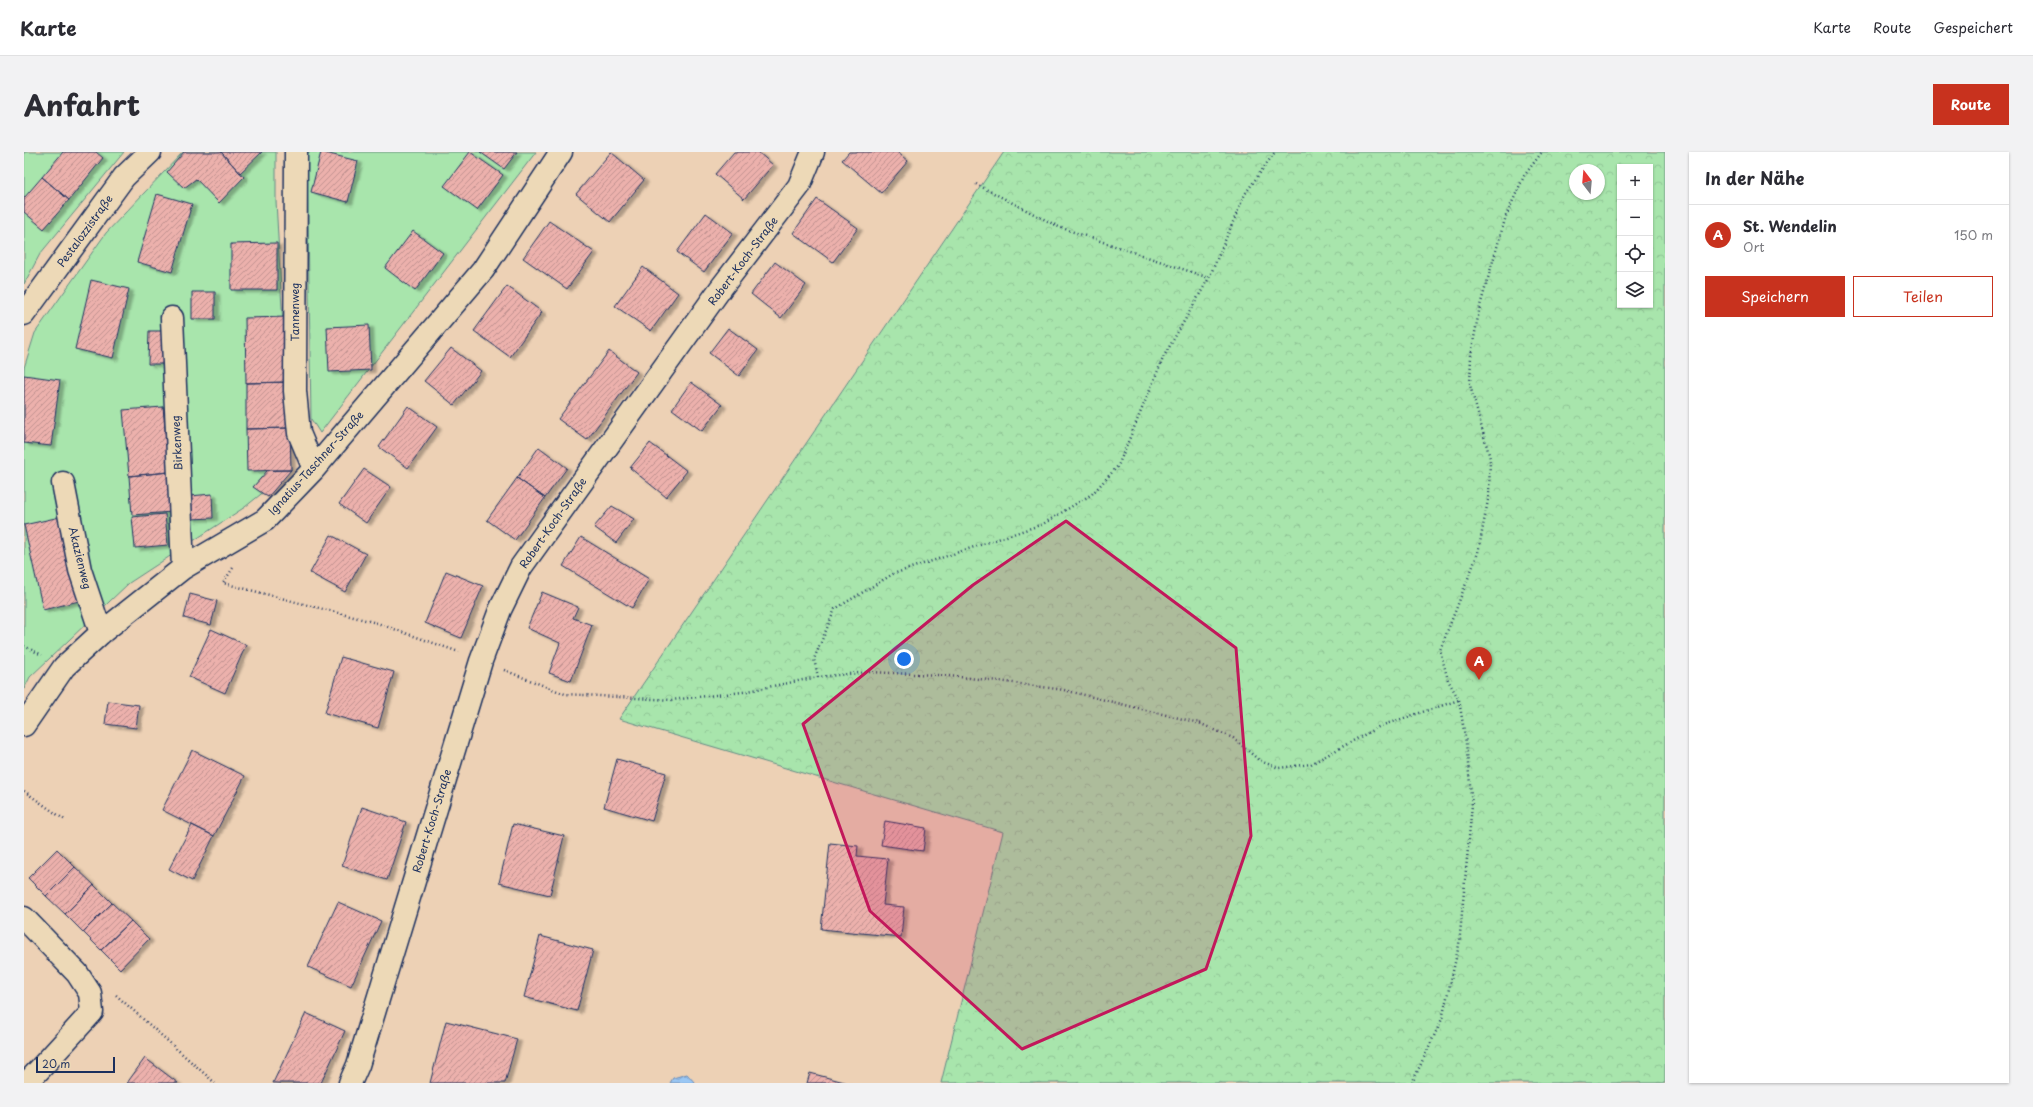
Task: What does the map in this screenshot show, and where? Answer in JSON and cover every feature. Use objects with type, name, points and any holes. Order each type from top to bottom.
[{"type":"street","name":"Pestalozzistraße","points":[[24,314],[124,177],[150,152]]},
{"type":"street","name":"Tannenweg","points":[[296,152],[295,391],[299,433],[314,469]]},
{"type":"street","name":"Ignatius-Taschner-Straße","points":[[24,725],[64,666],[101,632],[183,568],[265,520],[314,469],[483,270],[561,152]]},
{"type":"street","name":"Robert-Koch-Straße","points":[[350,1083],[358,1065],[481,661],[500,610],[521,567],[721,288],[800,186],[813,152]]},
{"type":"street","name":"Birkenweg","points":[[172,318],[183,568]]},
{"type":"street","name":"Akazienweg","points":[[63,483],[80,570],[101,632]]},
{"type":"street","points":[[24,918],[77,973],[90,993],[92,1012],[27,1083]]},
{"type":"path","points":[[818,677],[814,659],[835,609],[893,574],[1043,524],[1092,494],[1118,466],[1164,356],[1209,278],[1245,194],[1275,152]]},
{"type":"path","points":[[1412,1083],[1442,1019],[1459,945],[1472,805],[1466,744],[1459,700],[1448,680],[1440,650],[1478,553],[1489,495],[1490,458],[1470,385],[1471,354],[1480,306],[1506,216],[1524,176],[1542,152]]},
{"type":"path","points":[[976,184],[1059,227],[1209,278]]},
{"type":"path","points":[[223,582],[377,623],[566,694],[671,700],[743,692],[818,677],[869,672],[931,675],[1064,690],[1199,723],[1232,738],[1260,762],[1279,768],[1311,764],[1380,726],[1459,700]]},
{"type":"path","points":[[24,791],[66,820]]},
{"type":"path","points":[[115,995],[215,1083]]},
{"type":"highlighted area","points":[[1066,521],[1236,648],[1251,836],[1206,969],[1022,1049],[870,911],[803,724],[973,585]]},
{"type":"green space","points":[[24,152],[124,152],[40,254],[24,284]]},
{"type":"green space","points":[[183,152],[276,152],[276,201],[291,470],[245,507],[129,583],[30,677],[24,689],[24,368],[35,333],[106,233]]},
{"type":"green space","points":[[307,152],[536,152],[320,433],[311,419]]},
{"type":"green space","points":[[1004,152],[1665,152],[1665,1083],[941,1083],[1003,832],[619,719]]},
{"type":"water","points":[[687,1074],[695,1083],[670,1083],[673,1078]]},
{"type":"building","points":[[63,152],[96,152],[103,158],[69,200],[42,177]]},
{"type":"building","points":[[184,152],[221,152],[244,177],[219,203],[196,179],[184,188],[167,172]]},
{"type":"building","points":[[221,152],[262,152],[240,173]]},
{"type":"building","points":[[321,152],[358,161],[348,202],[311,192]]},
{"type":"building","points":[[470,152],[503,175],[477,210],[444,186]]},
{"type":"building","points":[[480,152],[517,152],[504,169]]},
{"type":"building","points":[[611,152],[644,180],[610,222],[576,194]]},
{"type":"building","points":[[734,152],[758,152],[773,165],[744,199],[715,174]]},
{"type":"building","points":[[849,152],[897,152],[908,161],[881,193],[842,160]]},
{"type":"building","points":[[42,177],[69,200],[44,229],[24,212],[24,198]]},
{"type":"building","points":[[157,194],[192,204],[172,272],[137,262]]},
{"type":"building","points":[[817,199],[858,228],[833,262],[793,233]]},
{"type":"building","points":[[706,213],[733,233],[704,272],[677,252]]},
{"type":"building","points":[[549,221],[594,252],[567,289],[523,258]]},
{"type":"building","points":[[413,231],[443,253],[415,291],[385,268]]},
{"type":"building","points":[[277,243],[277,290],[231,290],[231,244]]},
{"type":"building","points":[[775,262],[806,285],[781,318],[751,294]]},
{"type":"building","points":[[643,267],[678,293],[651,331],[615,306]]},
{"type":"building","points":[[91,280],[129,289],[113,358],[75,349]]},
{"type":"building","points":[[507,286],[542,312],[510,357],[474,331]]},
{"type":"building","points":[[192,292],[215,292],[215,319],[192,319]]},
{"type":"building","points":[[289,317],[290,382],[246,383],[245,318]]},
{"type":"building","points":[[369,325],[371,370],[329,372],[327,327]]},
{"type":"building","points":[[728,328],[758,350],[739,376],[709,353]]},
{"type":"building","points":[[149,331],[164,331],[163,364],[148,364]]},
{"type":"building","points":[[451,348],[481,371],[454,405],[424,381]]},
{"type":"building","points":[[609,351],[637,372],[587,440],[558,419]]},
{"type":"building","points":[[24,375],[60,380],[51,446],[24,443]]},
{"type":"building","points":[[290,382],[290,428],[246,429],[246,383]]},
{"type":"building","points":[[691,382],[722,405],[702,431],[672,409]]},
{"type":"building","points":[[408,406],[437,427],[408,468],[379,447]]},
{"type":"building","points":[[163,407],[169,472],[129,476],[123,410]]},
{"type":"building","points":[[290,428],[291,470],[247,471],[246,429]]},
{"type":"building","points":[[650,443],[687,471],[666,497],[630,468]]},
{"type":"building","points":[[539,447],[567,468],[545,498],[517,478]]},
{"type":"building","points":[[364,469],[391,487],[366,523],[339,504]]},
{"type":"building","points":[[268,470],[291,470],[268,497],[253,487]]},
{"type":"building","points":[[169,472],[172,512],[132,515],[129,476]]},
{"type":"building","points":[[517,478],[545,498],[515,540],[487,520]]},
{"type":"building","points":[[212,494],[213,518],[191,519],[190,496]]},
{"type":"building","points":[[612,506],[634,519],[616,543],[594,527]]},
{"type":"building","points":[[165,514],[168,545],[135,548],[132,517]]},
{"type":"building","points":[[60,517],[79,601],[43,610],[24,525]]},
{"type":"building","points":[[331,535],[366,554],[345,592],[310,573]]},
{"type":"building","points":[[581,537],[649,579],[632,608],[563,566]]},
{"type":"building","points":[[446,571],[483,586],[461,638],[425,623]]},
{"type":"building","points":[[542,592],[578,607],[573,618],[592,625],[571,681],[549,673],[560,643],[527,628]]},
{"type":"building","points":[[190,594],[217,601],[211,625],[184,618]]},
{"type":"building","points":[[211,629],[246,645],[225,693],[189,677]]},
{"type":"building","points":[[341,657],[394,672],[378,728],[325,713]]},
{"type":"building","points":[[108,701],[139,705],[136,728],[105,724]]},
{"type":"building","points":[[192,750],[245,776],[214,836],[162,810]]},
{"type":"building","points":[[617,759],[666,773],[652,821],[604,807]]},
{"type":"building","points":[[362,807],[406,822],[387,880],[342,866]]},
{"type":"building","points":[[885,821],[926,828],[923,851],[881,845]]},
{"type":"building","points":[[513,824],[564,836],[550,895],[499,883]]},
{"type":"building","points":[[192,825],[214,836],[192,881],[169,869]]},
{"type":"building","points":[[830,843],[858,846],[857,856],[888,859],[883,905],[904,907],[901,937],[821,929]]},
{"type":"building","points":[[57,849],[75,867],[46,896],[28,878]]},
{"type":"building","points":[[75,867],[94,885],[65,914],[46,896]]},
{"type":"building","points":[[94,885],[112,903],[83,932],[65,914]]},
{"type":"building","points":[[338,902],[381,921],[351,986],[308,967]]},
{"type":"building","points":[[112,903],[131,921],[101,950],[83,932]]},
{"type":"building","points":[[131,921],[149,939],[120,969],[101,950]]},
{"type":"building","points":[[540,936],[593,950],[577,1011],[524,997]]},
{"type":"building","points":[[306,1013],[345,1031],[321,1083],[273,1083]]},
{"type":"building","points":[[446,1021],[517,1039],[505,1083],[430,1083]]},
{"type":"building","points":[[145,1058],[178,1083],[127,1083]]},
{"type":"building","points":[[810,1073],[848,1083],[807,1083]]},
{"type":"place","name":"St. Wendelin","points":[[1479,680]]}]
